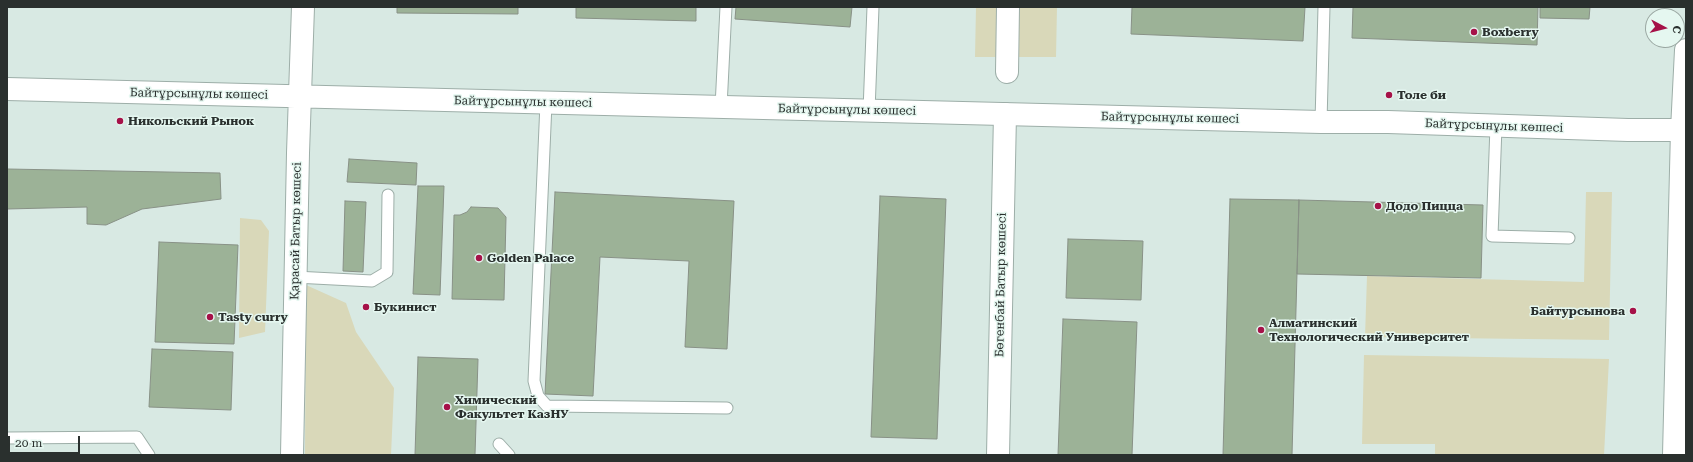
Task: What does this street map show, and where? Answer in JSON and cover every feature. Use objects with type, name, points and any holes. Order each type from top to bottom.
[{"type":"main road","name":"Қарасай Батыр көшесі","points":[[292,455],[299,96],[303,7]]},
{"type":"main road","points":[[1007,72],[1008,7]]},
{"type":"main road","points":[[1674,455],[1686,50]]},
{"type":"main road","name":"Байтұрсынұлы көшесі","points":[[7,89],[1321,122],[1388,122],[1628,130],[1684,130]]},
{"type":"main road","name":"Бөгенбай Батыр көшесі","points":[[998,455],[1005,114]]},
{"type":"lane","points":[[721,107],[726,7]]},
{"type":"lane","points":[[869,111],[873,7]]},
{"type":"lane","points":[[1321,122],[1324,7]]},
{"type":"lane","points":[[546,103],[534,381],[538,396],[547,406],[727,408]]},
{"type":"lane","points":[[1496,126],[1492,236],[1569,238]]},
{"type":"lane","points":[[295,277],[372,281],[387,272],[388,195]]},
{"type":"lane","points":[[7,438],[137,436],[149,455]]},
{"type":"lane","points":[[499,444],[509,455]]},
{"type":"green space","points":[[976,7],[1057,7],[1056,57],[975,57]]},
{"type":"green space","points":[[1586,192],[1612,192],[1609,340],[1365,337],[1367,276],[1584,282]]},
{"type":"green space","points":[[240,218],[261,220],[269,231],[265,332],[239,338]]},
{"type":"green space","points":[[306,285],[346,303],[356,332],[394,388],[391,455],[305,455]]},
{"type":"green space","points":[[1364,355],[1609,359],[1604,455],[1435,455],[1435,444],[1362,444]]},
{"type":"building","points":[[397,7],[518,7],[518,14],[397,13]]},
{"type":"building","points":[[576,7],[696,7],[696,21],[576,18]]},
{"type":"building","points":[[736,7],[852,7],[850,27],[735,19]]},
{"type":"building","points":[[1132,7],[1305,7],[1303,41],[1131,34]]},
{"type":"building","points":[[1353,7],[1538,7],[1537,45],[1352,38]]},
{"type":"building","points":[[1540,7],[1590,7],[1589,19],[1540,18]]},
{"type":"building","points":[[349,159],[417,163],[416,185],[347,182]]},
{"type":"building","points":[[7,169],[220,173],[221,199],[142,209],[106,225],[87,224],[87,207],[7,209]]},
{"type":"building","points":[[418,186],[444,186],[440,295],[413,294]]},
{"type":"building","points":[[555,192],[734,201],[727,349],[685,347],[689,261],[600,257],[593,396],[545,394]]},
{"type":"building","points":[[880,196],[946,199],[937,439],[871,437]]},
{"type":"building","name":"Алматинский Технологический Университет","points":[[1230,199],[1299,200],[1292,455],[1223,455]]},
{"type":"building","points":[[1299,200],[1483,205],[1481,278],[1297,274]]},
{"type":"building","points":[[345,201],[366,202],[363,272],[343,271]]},
{"type":"building","name":"Golden Palace","points":[[471,207],[498,208],[506,217],[504,300],[452,299],[454,215],[460,215],[467,212]]},
{"type":"building","points":[[1068,239],[1143,241],[1141,300],[1066,298]]},
{"type":"building","points":[[159,242],[238,245],[234,344],[155,342]]},
{"type":"building","points":[[1063,319],[1137,322],[1132,455],[1058,455]]},
{"type":"building","points":[[152,349],[233,352],[231,410],[149,407]]},
{"type":"building","name":"Химический Факультет КазНУ","points":[[418,357],[478,359],[475,455],[415,455]]},
{"type":"place","name":"Boxberry","points":[[1474,32]]},
{"type":"place","name":"Толе би","points":[[1389,95]]},
{"type":"place","name":"Никольский Рынок","points":[[120,121]]},
{"type":"place","name":"Додо Пицца","points":[[1378,206]]},
{"type":"place","name":"Golden Palace","points":[[479,258]]},
{"type":"place","name":"Букинист","points":[[366,307]]},
{"type":"place","name":"Байтурсынова","points":[[1633,311]]},
{"type":"place","name":"Tasty curry","points":[[210,317]]},
{"type":"place","name":"Алматинский Технологический Университет","points":[[1261,330]]},
{"type":"place","name":"Химический Факультет КазНУ","points":[[447,407]]}]
